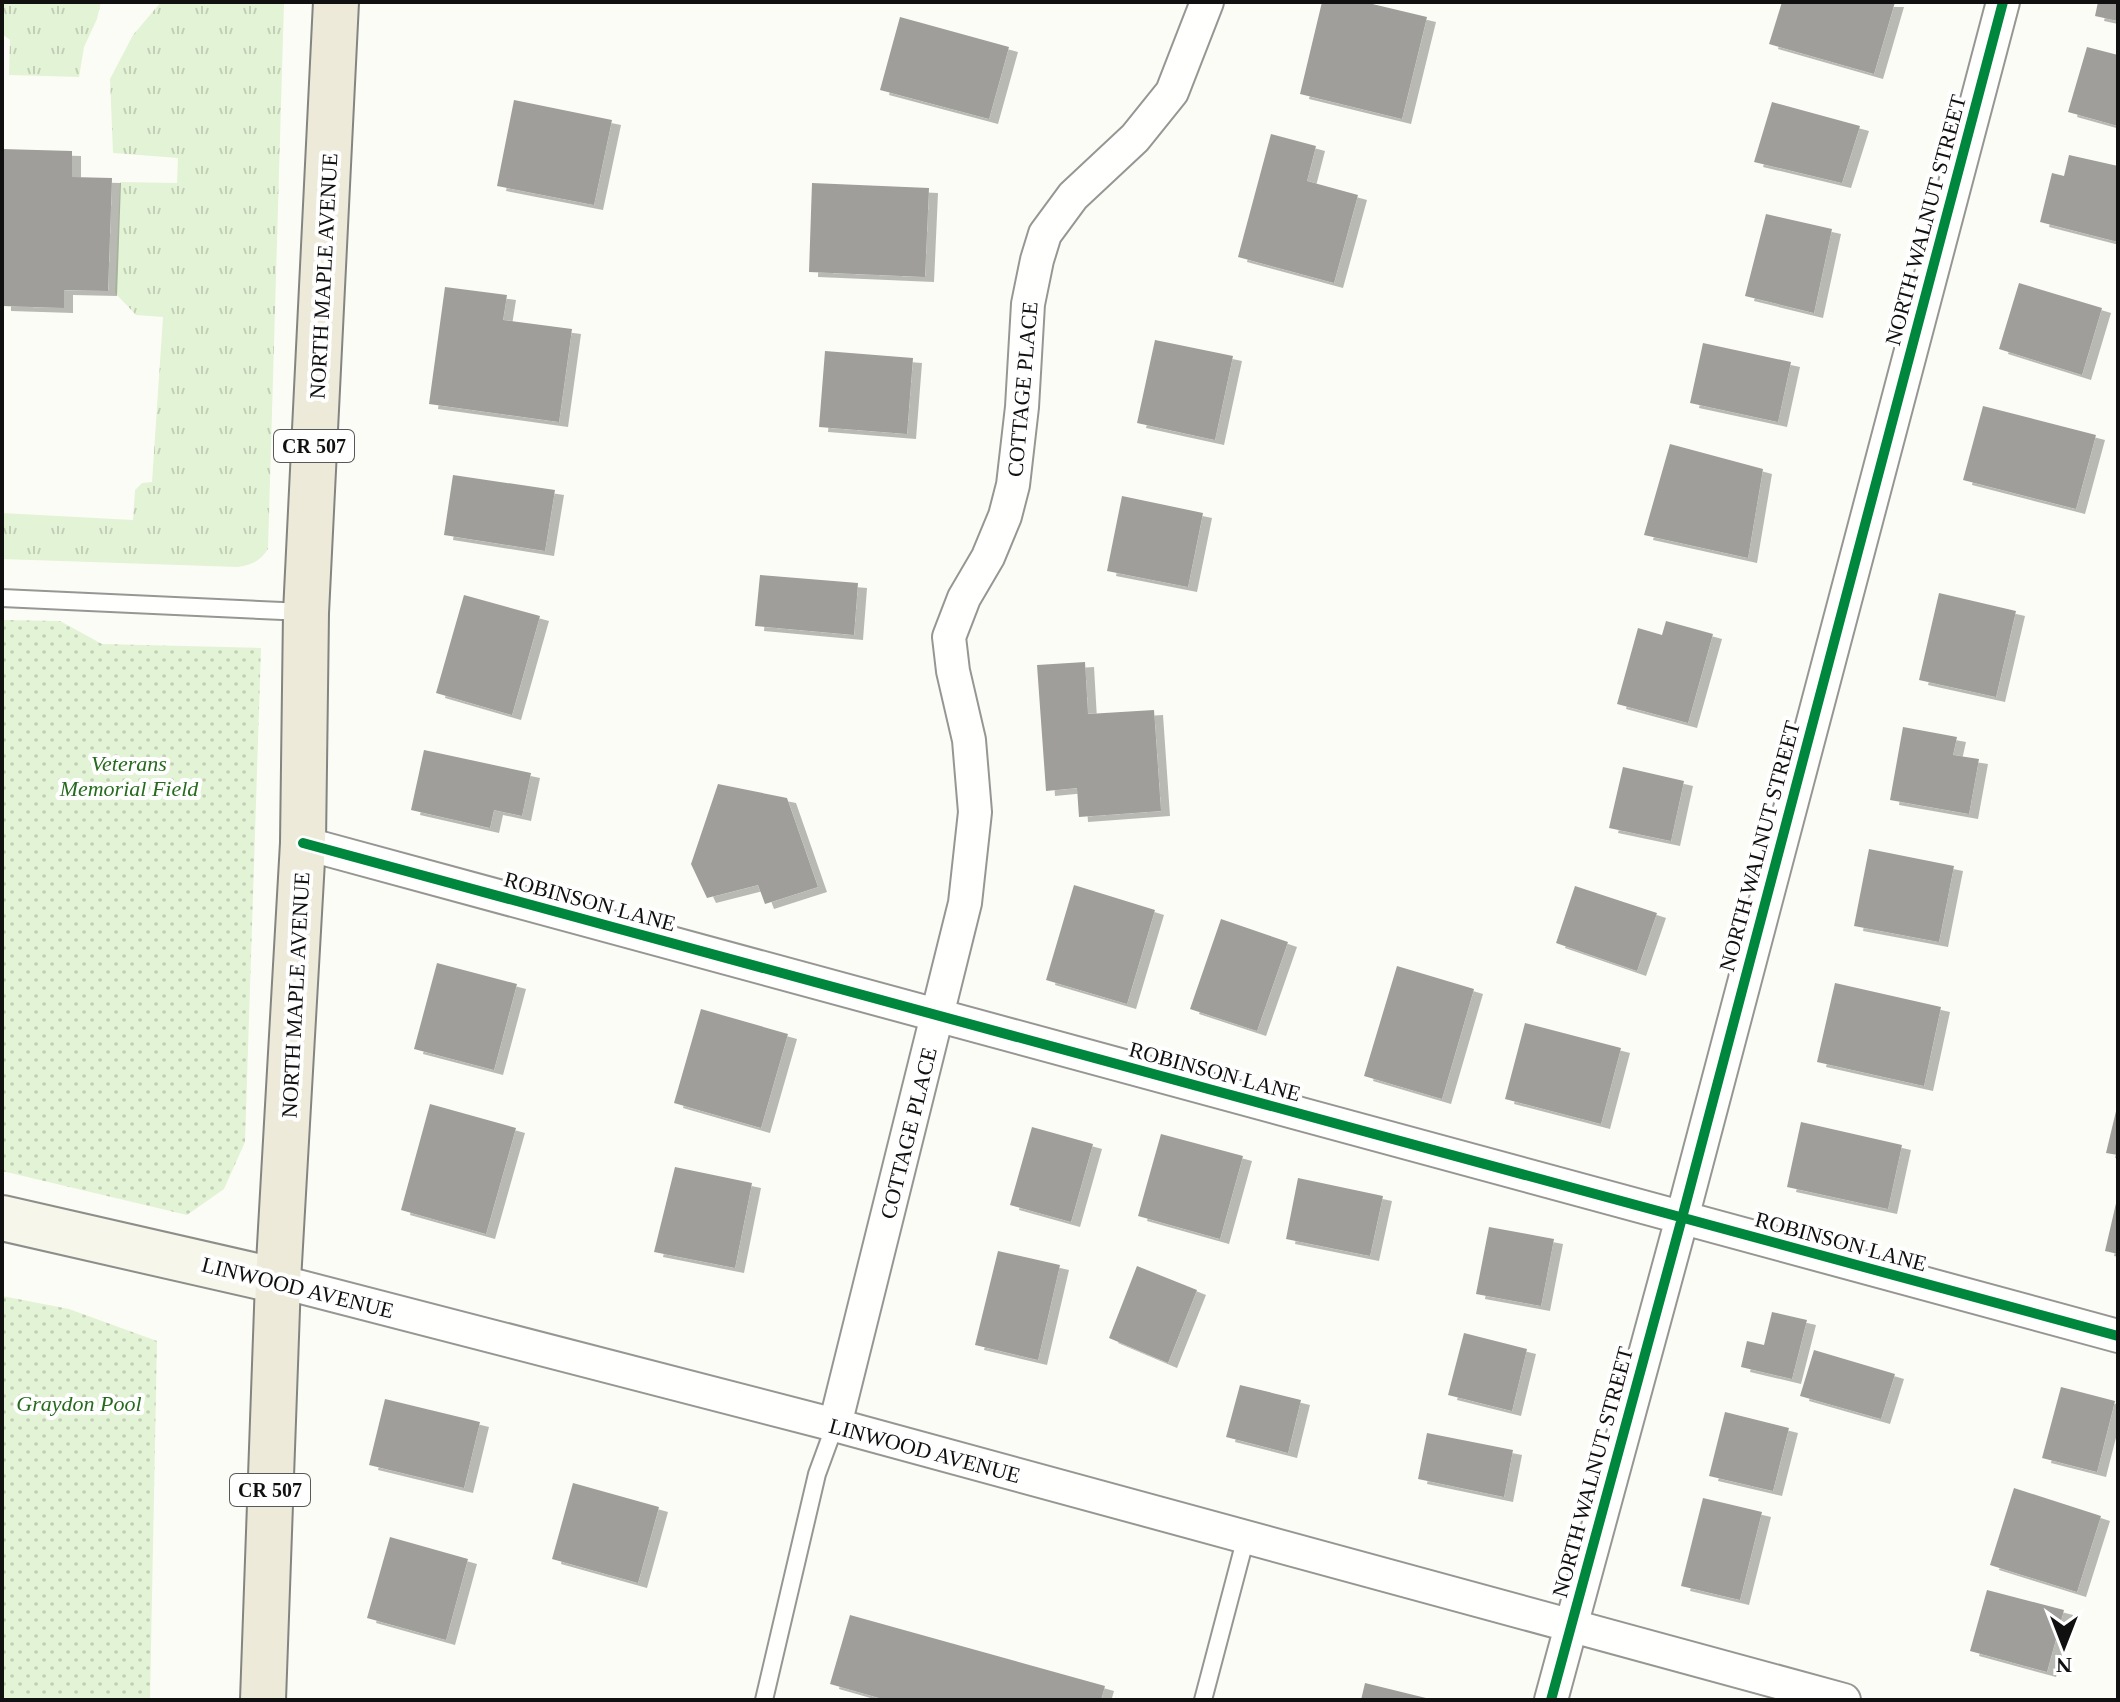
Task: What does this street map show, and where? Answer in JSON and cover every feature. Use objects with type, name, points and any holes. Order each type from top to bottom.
[{"type":"main road","name":"NORTH MAPLE AVENUE","points":[[263,1700],[278,1281],[303,843],[306,613],[336,2]]},
{"type":"main road","name":"LINWOOD AVENUE","points":[[2,1218],[278,1281]]},
{"type":"street","name":"COTTAGE PLACE","points":[[835,1425],[965,903],[975,812],[969,740],[953,671],[949,637],[964,598],[988,557],[1005,516],[1013,485],[1022,407],[1028,304],[1037,260],[1045,234],[1073,196],[1135,138],[1172,92],[1207,2]]},
{"type":"street","name":"NORTH WALNUT STREET","points":[[1551,1700],[1682,1218],[2003,2]]},
{"type":"street","name":"ROBINSON LANE","points":[[303,843],[2118,1336]]},
{"type":"street","name":"LINWOOD AVENUE","points":[[278,1281],[835,1425],[1844,1700]]},
{"type":"lane","points":[[2,598],[306,613]]},
{"type":"lane","points":[[764,1700],[817,1474],[835,1425]]},
{"type":"lane","points":[[1203,1700],[1246,1537]]},
{"type":"green space","points":[[2,2],[101,2],[84,47],[79,77],[9,75],[10,40],[2,34]]},
{"type":"green space","points":[[161,2],[284,2],[268,549],[255,562],[238,567],[2,559],[2,513],[133,520],[135,490],[142,483],[152,482],[163,317],[136,315],[115,293],[120,182],[177,183],[178,158],[113,153],[110,79],[133,35]]},
{"type":"green space","name":"Veterans Memorial Field","points":[[2,620],[60,621],[102,644],[261,648],[245,1142],[224,1189],[187,1215],[2,1171]]},
{"type":"green space","name":"Graydon Pool","points":[[2,1296],[69,1309],[157,1341],[150,1700],[2,1700]]},
{"type":"building","points":[[1322,2],[1364,2],[1427,17],[1402,119],[1300,94]]},
{"type":"building","points":[[1782,2],[1895,2],[1874,74],[1769,44]]},
{"type":"building","points":[[2098,2],[2118,2],[2118,21],[2095,16]]},
{"type":"building","points":[[900,17],[1009,47],[989,119],[880,90]]},
{"type":"building","points":[[2087,47],[2118,55],[2118,126],[2068,112]]},
{"type":"building","points":[[514,100],[612,120],[594,205],[497,186]]},
{"type":"building","points":[[1772,102],[1860,126],[1842,183],[1754,162]]},
{"type":"building","points":[[1271,134],[1316,146],[1307,181],[1358,195],[1334,283],[1238,257]]},
{"type":"building","points":[[2,149],[72,151],[72,177],[112,178],[108,291],[64,290],[64,308],[2,306]]},
{"type":"building","points":[[2069,155],[2118,166],[2118,242],[2040,222],[2052,173],[2064,176]]},
{"type":"building","points":[[812,183],[929,188],[925,277],[809,272]]},
{"type":"building","points":[[1766,214],[1832,229],[1814,313],[1745,296]]},
{"type":"building","points":[[2019,283],[2102,308],[2082,375],[1999,349]]},
{"type":"building","points":[[445,287],[507,295],[503,320],[572,329],[559,422],[429,404]]},
{"type":"building","points":[[1155,340],[1233,356],[1215,440],[1137,423]]},
{"type":"building","points":[[1703,343],[1791,362],[1778,422],[1690,403]]},
{"type":"building","points":[[825,351],[913,358],[907,434],[819,427]]},
{"type":"building","points":[[1983,406],[2096,435],[2076,509],[1963,480]]},
{"type":"building","points":[[1670,444],[1763,469],[1748,558],[1644,535]]},
{"type":"building","points":[[453,475],[555,490],[545,551],[444,535]]},
{"type":"building","points":[[1122,496],[1203,513],[1188,587],[1107,571]]},
{"type":"building","points":[[760,575],[858,583],[854,635],[755,626]]},
{"type":"building","points":[[1939,593],[2016,611],[1996,697],[1919,680]]},
{"type":"building","points":[[464,595],[540,616],[512,715],[436,693]]},
{"type":"building","points":[[1666,621],[1713,634],[1688,723],[1617,704],[1638,628],[1662,635]]},
{"type":"building","points":[[1085,662],[1088,714],[1154,710],[1161,811],[1079,817],[1077,788],[1046,791],[1037,665]]},
{"type":"building","points":[[1903,727],[1957,737],[1953,755],[1979,759],[1969,814],[1890,800]]},
{"type":"building","points":[[424,750],[531,773],[522,816],[494,810],[490,828],[411,810]]},
{"type":"building","points":[[1623,767],[1684,781],[1671,841],[1609,828]]},
{"type":"building","points":[[718,784],[787,798],[818,887],[765,904],[758,885],[707,898],[691,864]]},
{"type":"building","points":[[1869,849],[1954,866],[1939,942],[1854,926]]},
{"type":"building","points":[[1074,885],[1155,910],[1127,1004],[1046,980]]},
{"type":"building","points":[[1575,886],[1657,913],[1637,971],[1556,943]]},
{"type":"building","points":[[1221,919],[1288,942],[1257,1031],[1190,1009]]},
{"type":"building","points":[[437,963],[517,984],[494,1070],[414,1049]]},
{"type":"building","points":[[1397,966],[1474,989],[1442,1099],[1364,1076]]},
{"type":"building","points":[[1835,983],[1941,1007],[1924,1086],[1817,1062]]},
{"type":"building","points":[[701,1009],[788,1034],[761,1128],[674,1103]]},
{"type":"building","points":[[1525,1023],[1621,1048],[1601,1124],[1505,1099]]},
{"type":"building","points":[[430,1104],[516,1128],[486,1234],[401,1210]]},
{"type":"building","points":[[2118,1107],[2118,1155],[2106,1153]]},
{"type":"building","points":[[1801,1122],[1902,1145],[1888,1209],[1787,1187]]},
{"type":"building","points":[[1032,1127],[1093,1144],[1071,1222],[1010,1205]]},
{"type":"building","points":[[1161,1134],[1243,1156],[1220,1239],[1138,1216]]},
{"type":"building","points":[[675,1167],[752,1183],[735,1268],[654,1252]]},
{"type":"building","points":[[1298,1178],[1383,1196],[1370,1256],[1286,1239]]},
{"type":"building","points":[[2118,1199],[2118,1254],[2105,1251]]},
{"type":"building","points":[[1489,1227],[1554,1239],[1541,1306],[1476,1294]]},
{"type":"building","points":[[998,1251],[1060,1265],[1038,1360],[975,1345]]},
{"type":"building","points":[[1137,1266],[1197,1290],[1168,1363],[1109,1338]]},
{"type":"building","points":[[1772,1312],[1807,1320],[1792,1379],[1741,1367],[1747,1341],[1764,1345]]},
{"type":"building","points":[[1464,1333],[1527,1349],[1512,1411],[1448,1395]]},
{"type":"building","points":[[1814,1350],[1895,1374],[1881,1419],[1800,1396]]},
{"type":"building","points":[[1240,1385],[1301,1400],[1288,1453],[1226,1437]]},
{"type":"building","points":[[2061,1387],[2115,1401],[2097,1472],[2042,1458]]},
{"type":"building","points":[[385,1399],[480,1422],[464,1488],[369,1465]]},
{"type":"building","points":[[1725,1412],[1789,1428],[1773,1491],[1709,1476]]},
{"type":"building","points":[[1427,1433],[1513,1450],[1504,1497],[1418,1479]]},
{"type":"building","points":[[573,1483],[659,1507],[638,1583],[552,1559]]},
{"type":"building","points":[[2014,1488],[2101,1516],[2077,1592],[1990,1565]]},
{"type":"building","points":[[1703,1498],[1762,1512],[1740,1600],[1681,1586]]},
{"type":"building","points":[[390,1537],[468,1559],[446,1640],[367,1618]]},
{"type":"building","points":[[1987,1590],[2064,1610],[2047,1672],[1970,1651]]},
{"type":"building","points":[[850,1615],[1105,1686],[1101,1700],[886,1700],[830,1684]]},
{"type":"building","points":[[1365,1683],[1430,1699],[1430,1700],[1361,1700]]},
{"type":"cycle path","points":[[1551,1700],[1682,1218],[2003,2]]},
{"type":"cycle path","points":[[303,843],[2118,1336]]}]
